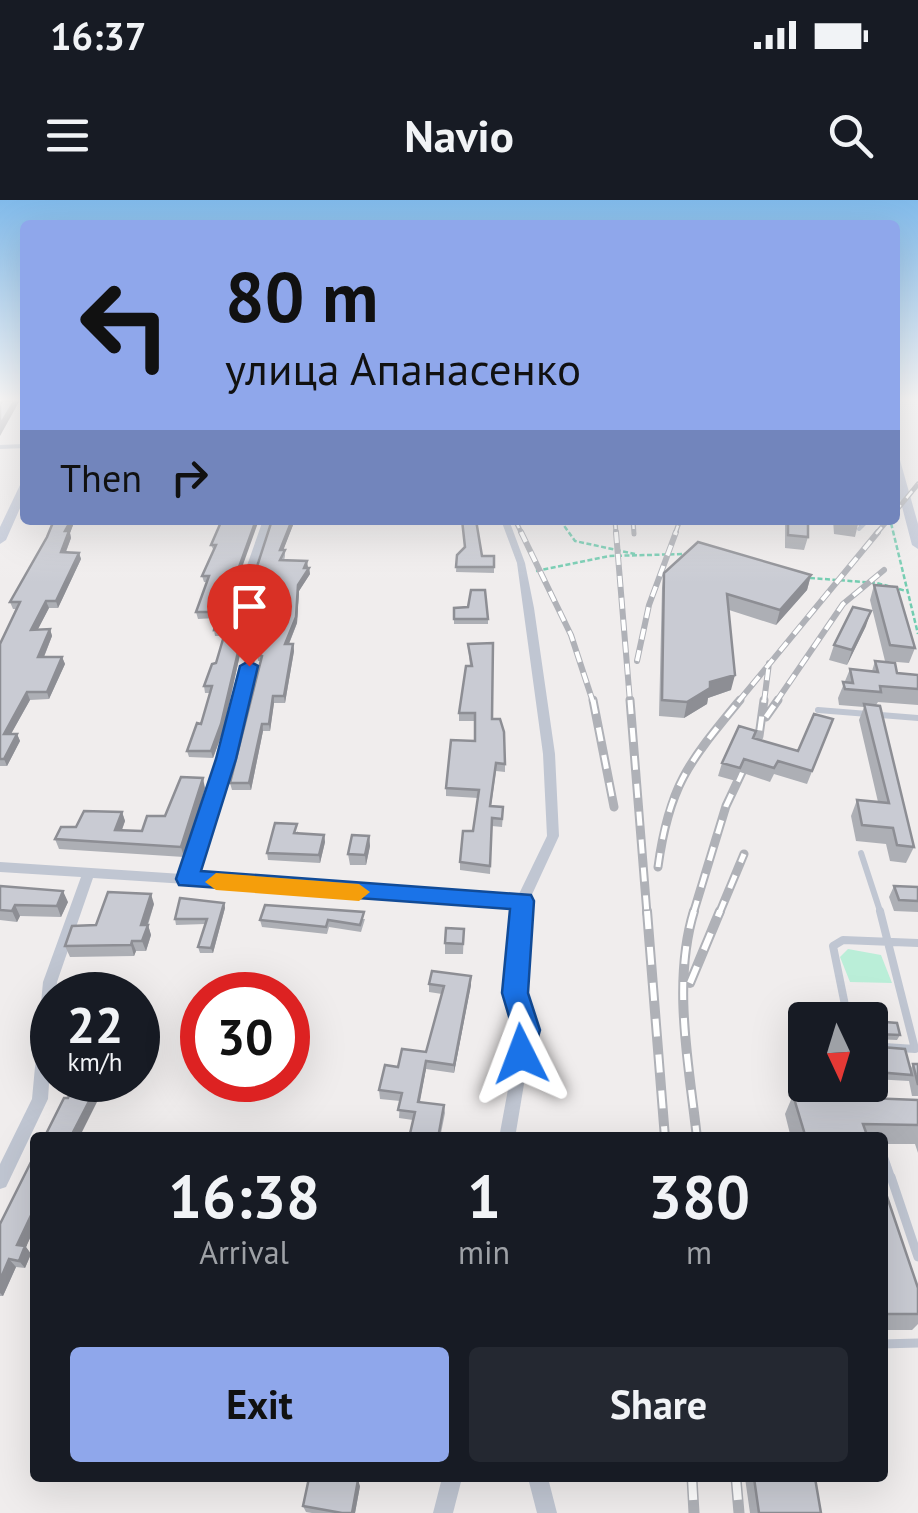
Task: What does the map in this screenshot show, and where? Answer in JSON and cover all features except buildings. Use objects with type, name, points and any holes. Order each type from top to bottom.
[{"type":"street","points":[[900,487],[914,505],[918,544]]},
{"type":"street","points":[[0,540],[20,496]]},
{"type":"street","points":[[188,879],[226,759],[249,666],[253,634],[242,594],[264,525]]},
{"type":"street","points":[[507,525],[522,572],[549,754],[552,836],[522,901],[515,993],[526,1030],[508,1132]]},
{"type":"street","points":[[0,867],[522,901]]},
{"type":"street","points":[[0,1182],[40,1099],[50,982],[89,872]]},
{"type":"street","points":[[443,1513],[451,1482]]},
{"type":"street","points":[[539,1482],[547,1513]]},
{"type":"lane","points":[[859,529],[863,525]]},
{"type":"lane","points":[[818,710],[918,718]]},
{"type":"lane","points":[[861,853],[890,940],[915,1049],[888,1047]]},
{"type":"lane","points":[[844,1002],[833,946],[843,940],[918,943]]},
{"type":"lane","points":[[888,1169],[918,1258]]},
{"type":"lane","points":[[888,1344],[918,1343]]},
{"type":"path","points":[[564,525],[576,541],[636,555]]},
{"type":"path","points":[[892,525],[918,634]]},
{"type":"path","points":[[522,572],[636,555],[690,554]]},
{"type":"path","points":[[804,577],[877,583],[906,591]]},
{"type":"green space","points":[[848,949],[881,955],[892,983],[850,982],[840,957]]},
{"type":"railway","points":[[900,506],[918,484]]},
{"type":"railway","points":[[518,525],[521,532]]},
{"type":"railway","points":[[615,525],[616,534]]},
{"type":"railway","points":[[633,525],[634,534]]},
{"type":"railway","points":[[675,534],[678,525]]},
{"type":"railway","points":[[876,534],[884,525]]},
{"type":"railway","points":[[521,532],[571,635],[593,702]]},
{"type":"railway","points":[[616,532],[630,702]]},
{"type":"railway","points":[[637,661],[649,605],[676,532]]},
{"type":"railway","points":[[769,665],[878,532]]},
{"type":"railway","points":[[776,702],[843,604],[884,570]]},
{"type":"railway","points":[[738,702],[769,665]]},
{"type":"railway","points":[[764,702],[769,665]]},
{"type":"railway","points":[[593,700],[614,807]]},
{"type":"railway","points":[[630,700],[647,914]]},
{"type":"railway","points":[[658,867],[675,794],[695,758],[740,700]]},
{"type":"railway","points":[[693,914],[726,806],[759,736],[764,700]]},
{"type":"railway","points":[[766,717],[778,700]]},
{"type":"railway","points":[[719,914],[744,854]]},
{"type":"railway","points":[[647,911],[665,1132]]},
{"type":"railway","points":[[694,911],[687,938],[683,995],[696,1132]]},
{"type":"railway","points":[[690,983],[720,911]]},
{"type":"railway","points":[[692,1482],[694,1513]]},
{"type":"railway","points":[[736,1482],[739,1513]]},
{"type":"slow traffic","points":[[216,882],[359,892]]},
{"type":"route","points":[[249,666],[226,759],[188,879],[522,901],[515,993],[526,1030],[521,1054]]}]
